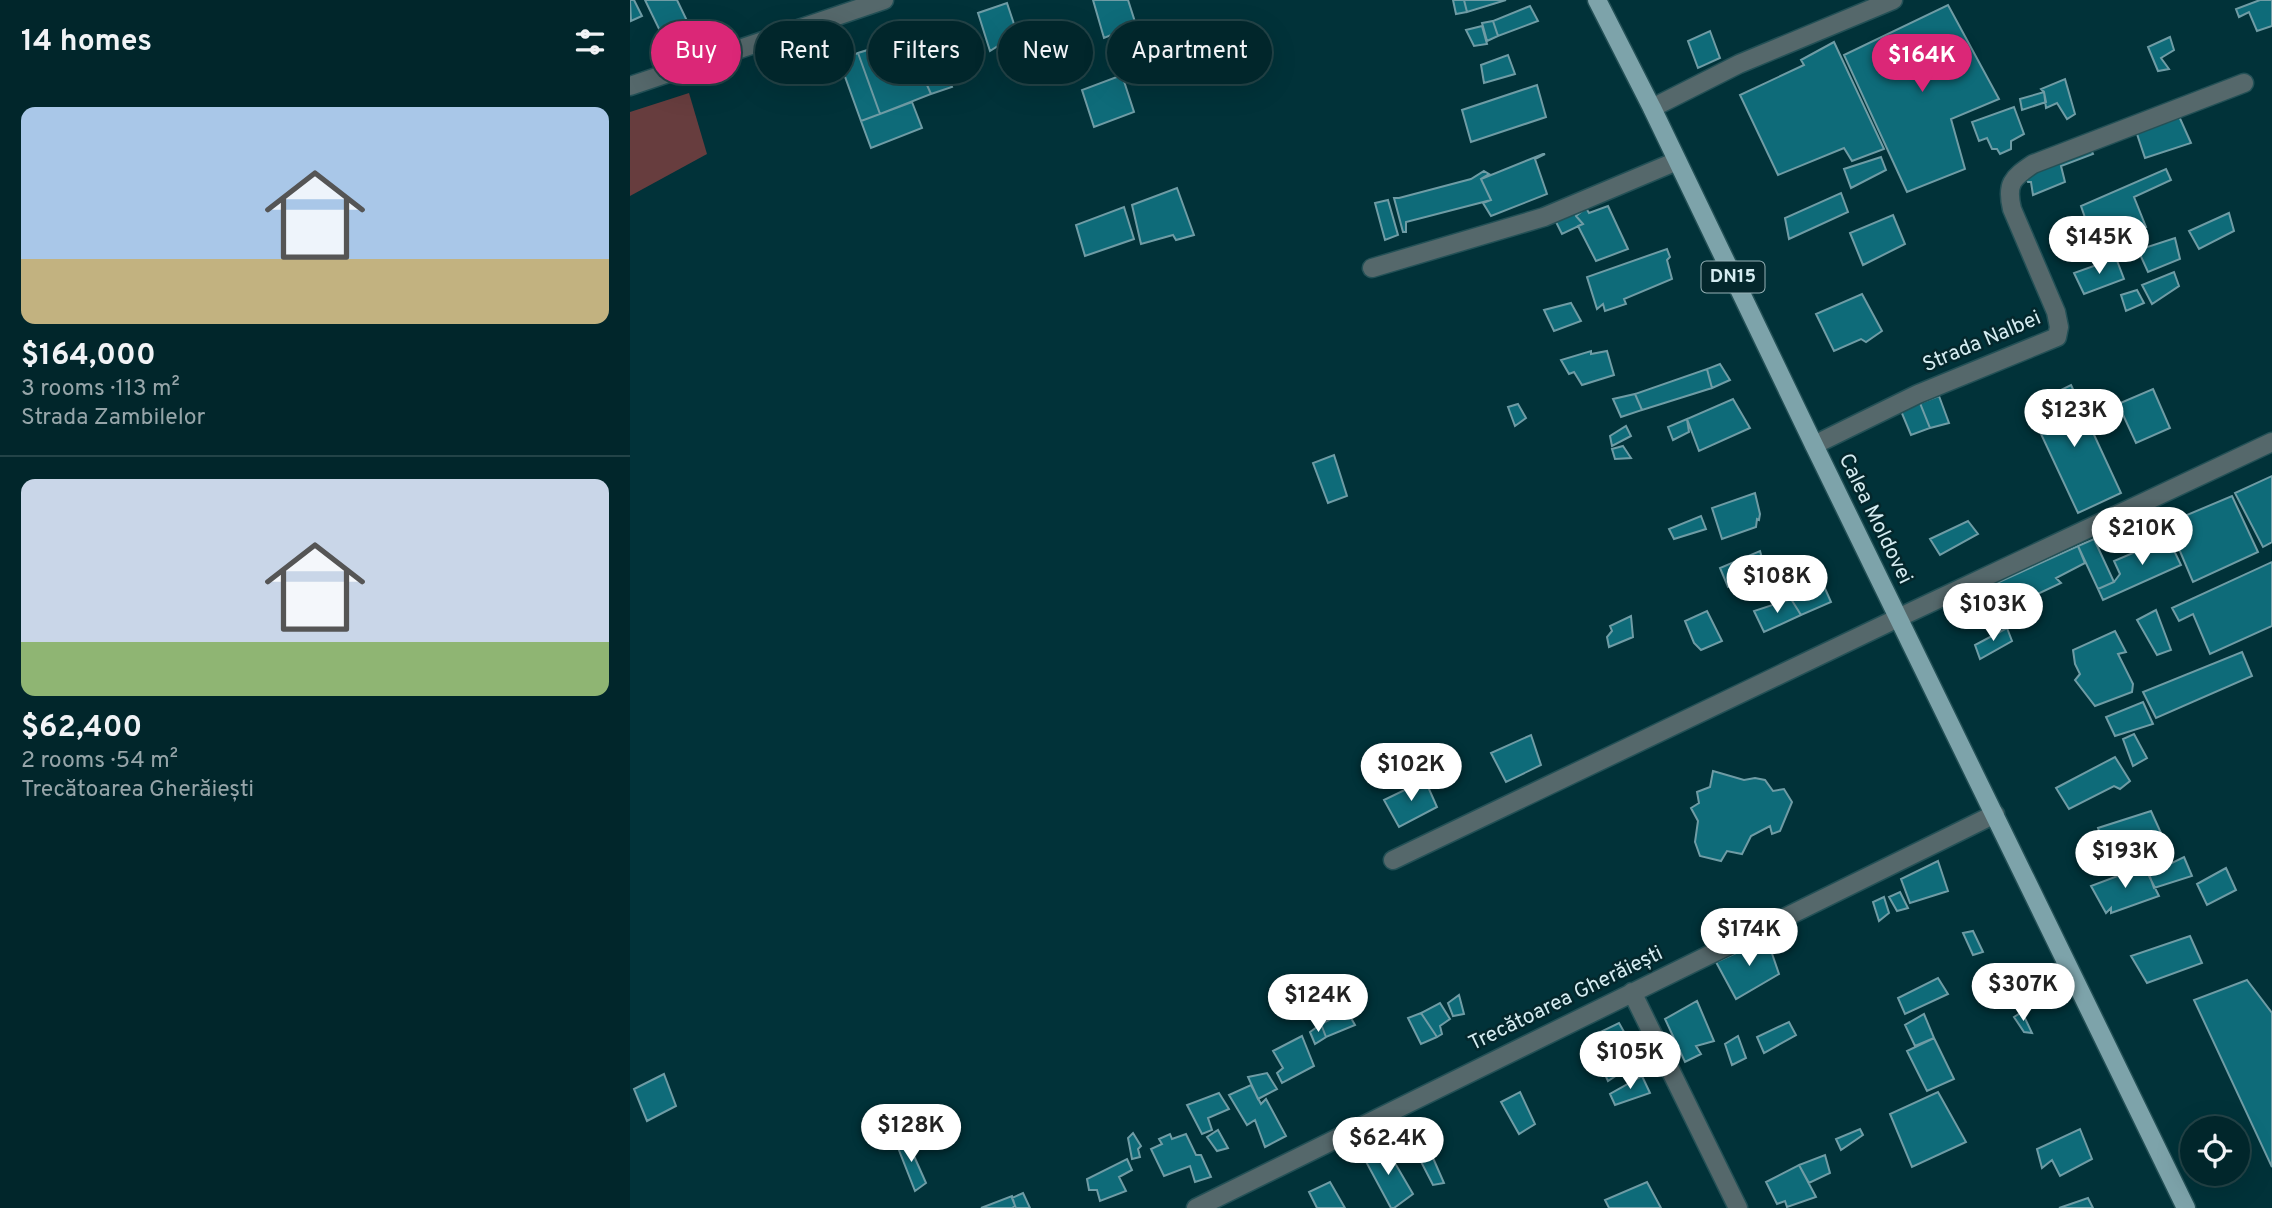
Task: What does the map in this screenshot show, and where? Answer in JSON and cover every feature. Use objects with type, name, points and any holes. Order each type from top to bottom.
[{"type":"main road","name":"Calea Moldovei","points":[[1597,0],[1652,108],[2186,1208]]},
{"type":"street","points":[[630,86],[884,0]]},
{"type":"street","points":[[1652,108],[1739,64],[1893,0]]},
{"type":"street","name":"Strada Nalbei","points":[[1814,445],[1918,394],[2057,337],[2059,327],[2052,301],[2012,209],[2009,196],[2011,184],[2018,174],[2033,164],[2244,83]]},
{"type":"street","points":[[1372,268],[1544,217],[1677,161]]},
{"type":"street","points":[[1393,860],[2272,442]]},
{"type":"street","name":"Trecătoarea Gherăiești","points":[[1196,1208],[1995,814]]},
{"type":"street","points":[[1632,992],[1738,1208]]},
{"type":"shaded area","points":[[689,93],[707,154],[630,196],[630,112]]},
{"type":"building","points":[[630,0],[634,0],[642,16],[631,21]]},
{"type":"building","points":[[645,0],[677,0],[687,21],[655,21]]},
{"type":"building","points":[[1093,0],[1128,0],[1135,21],[1107,21],[1107,37],[1104,38]]},
{"type":"building","points":[[1453,0],[1464,0],[1467,12],[1456,14]]},
{"type":"building","points":[[1464,0],[1506,0],[1467,12]]},
{"type":"building","points":[[2260,0],[2272,0],[2272,26],[2257,31],[2249,12],[2239,17],[2236,9]]},
{"type":"building","points":[[1007,3],[1013,21],[998,21],[998,46],[990,51],[984,32],[984,21],[981,21],[978,13]]},
{"type":"building","points":[[1948,5],[1999,99],[1951,119],[1965,169],[1907,192],[1844,55]]},
{"type":"building","points":[[1530,6],[1538,21],[1498,36],[1493,21]]},
{"type":"building","points":[[1493,21],[1498,36],[1487,41],[1482,23]]},
{"type":"building","points":[[1482,26],[1487,44],[1474,46],[1466,30]]},
{"type":"building","points":[[1710,31],[1720,58],[1698,68],[1688,41]]},
{"type":"building","points":[[2170,37],[2174,50],[2161,58],[2169,69],[2158,71],[2148,47]]},
{"type":"building","points":[[1834,42],[1884,149],[1852,161],[1844,148],[1778,175],[1740,95],[1804,65],[1801,60]]},
{"type":"building","points":[[868,50],[868,81],[858,53]]},
{"type":"building","points":[[858,53],[880,114],[861,121],[848,84],[854,84],[854,54]]},
{"type":"building","points":[[1508,55],[1515,74],[1484,83],[1481,65]]},
{"type":"building","points":[[2065,79],[2075,114],[2067,119],[2057,103],[2046,108],[2044,92],[2041,89]]},
{"type":"building","points":[[1107,81],[1107,84],[1125,84],[1134,112],[1094,127],[1082,90]]},
{"type":"building","points":[[869,84],[927,84],[931,94],[880,114]]},
{"type":"building","points":[[927,84],[951,84],[952,87],[931,94]]},
{"type":"building","points":[[1537,85],[1546,117],[1471,142],[1462,110]]},
{"type":"building","points":[[2044,92],[2046,102],[2022,110],[2020,99]]},
{"type":"building","points":[[912,102],[922,128],[871,148],[861,121]]},
{"type":"building","points":[[2014,107],[2024,134],[2011,141],[2011,149],[2000,154],[1997,149],[1992,149],[1987,138],[1979,141],[1972,122]]},
{"type":"building","points":[[2178,114],[2191,143],[2145,158],[2136,131]]},
{"type":"building","points":[[2088,143],[2093,154],[2061,166],[2065,182],[2033,195],[2031,182],[2021,173]]},
{"type":"building","points":[[1543,154],[1535,159],[1547,194],[1491,216],[1483,203],[1491,200],[1481,179]]},
{"type":"building","points":[[1881,157],[1886,170],[1851,188],[1844,169]]},
{"type":"building","points":[[2166,169],[2171,180],[2134,197],[2146,227],[2093,241],[2081,206]]},
{"type":"building","points":[[1484,171],[1489,174],[1481,179],[1491,200],[1406,222],[1406,232],[1403,232],[1394,198],[1471,179]]},
{"type":"building","points":[[1177,188],[1194,235],[1176,240],[1173,235],[1141,244],[1132,205]]},
{"type":"building","points":[[1841,193],[1848,212],[1789,239],[1785,218]]},
{"type":"building","points":[[1388,200],[1398,235],[1385,240],[1375,203]]},
{"type":"building","points":[[1608,206],[1628,249],[1596,261],[1578,226],[1583,224],[1576,216],[1586,208],[1589,213]]},
{"type":"building","points":[[1124,207],[1134,239],[1085,256],[1076,225]]},
{"type":"building","points":[[1576,207],[1576,216],[1583,224],[1562,234],[1554,218]]},
{"type":"building","points":[[2229,213],[2234,231],[2199,249],[2189,231]]},
{"type":"building","points":[[1893,215],[1905,244],[1863,265],[1850,233]]},
{"type":"building","points":[[2175,238],[2180,259],[2148,272],[2138,250]]},
{"type":"building","points":[[1667,249],[1672,279],[1624,299],[1626,304],[1605,311],[1603,304],[1597,309],[1587,277]]},
{"type":"building","points":[[2116,258],[2124,279],[2084,294],[2074,273]]},
{"type":"building","points":[[2174,272],[2179,286],[2152,304],[2142,285]]},
{"type":"building","points":[[2137,290],[2144,303],[2126,311],[2121,295]]},
{"type":"building","points":[[1862,294],[1882,331],[1866,342],[1861,339],[1834,351],[1816,314]]},
{"type":"building","points":[[1571,303],[1581,321],[1554,331],[1544,310]]},
{"type":"building","points":[[1591,351],[1591,354],[1607,351],[1614,375],[1582,385],[1574,372],[1569,374],[1561,360]]},
{"type":"building","points":[[1720,364],[1730,380],[1712,388],[1707,369]]},
{"type":"building","points":[[1707,369],[1712,388],[1642,410],[1635,394]]},
{"type":"building","points":[[2071,385],[2121,493],[2078,513],[2028,406]]},
{"type":"building","points":[[2153,389],[2170,428],[2136,443],[2118,404]]},
{"type":"building","points":[[1635,394],[1642,410],[1621,417],[1613,399]]},
{"type":"building","points":[[1939,396],[1949,423],[1930,428],[1920,403]]},
{"type":"building","points":[[1733,399],[1750,428],[1699,451],[1687,419]]},
{"type":"building","points":[[1920,403],[1930,428],[1911,435],[1901,411]]},
{"type":"building","points":[[1518,404],[1526,418],[1515,426],[1508,407]]},
{"type":"building","points":[[1687,419],[1689,432],[1673,440],[1668,427]]},
{"type":"building","points":[[1626,426],[1631,436],[1612,446],[1610,436]]},
{"type":"building","points":[[1623,446],[1631,458],[1615,459],[1612,449]]},
{"type":"building","points":[[1334,455],[1347,496],[1328,503],[1313,463]]},
{"type":"building","points":[[2272,476],[2272,542],[2263,547],[2235,493]]},
{"type":"building","points":[[1755,493],[1760,514],[1756,527],[1722,539],[1712,508]]},
{"type":"building","points":[[2232,496],[2258,552],[2193,582],[2168,523]]},
{"type":"building","points":[[1701,516],[1706,529],[1674,539],[1669,529]]},
{"type":"building","points":[[1968,521],[1978,534],[1940,555],[1930,539]]},
{"type":"building","points":[[2168,538],[2181,565],[2103,600],[2098,589],[2114,582],[2120,574],[2114,561]]},
{"type":"building","points":[[2094,539],[2114,582],[2098,589],[2078,546]]},
{"type":"building","points":[[2078,546],[2085,563],[2056,578],[2061,583],[1965,628],[1955,602]]},
{"type":"building","points":[[1760,551],[1765,569],[1728,587],[1720,568]]},
{"type":"building","points":[[2272,562],[2272,626],[2210,654],[2193,614],[2179,621],[2172,608]]},
{"type":"building","points":[[1823,584],[1831,602],[1801,615],[1791,599]]},
{"type":"building","points":[[1791,599],[1801,615],[1764,632],[1754,611]]},
{"type":"building","points":[[2156,610],[2171,650],[2157,655],[2137,620]]},
{"type":"building","points":[[1707,611],[1722,641],[1701,650],[1694,643],[1685,621]]},
{"type":"building","points":[[1631,616],[1633,637],[1609,647],[1607,637],[1612,631],[1610,626]]},
{"type":"building","points":[[2007,628],[2012,641],[1980,659],[1975,645]]},
{"type":"building","points":[[2115,631],[2126,652],[2118,654],[2133,684],[2132,692],[2095,706],[2075,680],[2080,674],[2073,650]]},
{"type":"building","points":[[2242,652],[2252,676],[2156,718],[2143,692]]},
{"type":"building","points":[[2143,702],[2153,724],[2115,736],[2106,717]]},
{"type":"building","points":[[2134,734],[2147,758],[2133,766],[2123,739]]},
{"type":"building","points":[[1531,735],[1541,765],[1506,782],[1491,753]]},
{"type":"building","points":[[2115,757],[2130,781],[2120,789],[2114,786],[2069,809],[2056,788]]},
{"type":"building","points":[[1713,771],[1744,780],[1765,780],[1773,791],[1784,789],[1792,802],[1780,831],[1772,834],[1770,826],[1751,836],[1742,854],[1727,851],[1721,861],[1700,856],[1695,842],[1698,821],[1691,808],[1699,803],[1697,792],[1710,787]]},
{"type":"building","points":[[1425,780],[1437,807],[1399,827],[1384,800]]},
{"type":"building","points":[[2151,811],[2161,833],[2145,840],[2150,851],[2110,863],[2098,828]]},
{"type":"building","points":[[2184,857],[2192,876],[2154,888],[2149,874]]},
{"type":"building","points":[[1938,861],[1948,891],[1910,903],[1901,879]]},
{"type":"building","points":[[2144,866],[2159,896],[2111,913],[2111,908],[2106,913],[2091,886]]},
{"type":"building","points":[[2226,868],[2236,890],[2207,905],[2197,884]]},
{"type":"building","points":[[1900,892],[1908,908],[1897,911],[1889,897]]},
{"type":"building","points":[[1884,897],[1889,913],[1879,921],[1873,902]]},
{"type":"building","points":[[1973,931],[1983,952],[1973,955],[1963,933]]},
{"type":"building","points":[[2190,936],[2202,963],[2147,983],[2131,956]]},
{"type":"building","points":[[1767,939],[1779,974],[1736,999],[1716,962]]},
{"type":"building","points":[[1938,978],[1948,994],[1905,1014],[1898,998]]},
{"type":"building","points":[[2247,980],[2272,1013],[2272,1167],[2250,1116],[2194,1000]]},
{"type":"building","points":[[1459,995],[1464,1014],[1453,1016],[1448,1003]]},
{"type":"building","points":[[1697,1001],[1714,1041],[1696,1046],[1701,1054],[1685,1062],[1665,1019]]},
{"type":"building","points":[[1440,1003],[1450,1019],[1440,1026],[1442,1034],[1437,1037],[1421,1013]]},
{"type":"building","points":[[1347,1011],[1355,1025],[1326,1037],[1321,1024]]},
{"type":"building","points":[[2022,1012],[2032,1033],[2024,1032],[2014,1017]]},
{"type":"building","points":[[1421,1013],[1437,1037],[1421,1044],[1408,1018]]},
{"type":"building","points":[[1924,1014],[1934,1038],[1915,1046],[1905,1025]]},
{"type":"building","points":[[1789,1022],[1796,1035],[1764,1053],[1757,1037]]},
{"type":"building","points":[[1619,1023],[1640,1060],[1608,1081],[1588,1038]]},
{"type":"building","points":[[1321,1024],[1326,1037],[1315,1044],[1310,1032]]},
{"type":"building","points":[[1302,1036],[1314,1066],[1282,1083],[1277,1073],[1283,1068],[1273,1051]]},
{"type":"building","points":[[1738,1036],[1746,1058],[1732,1065],[1725,1044]]},
{"type":"building","points":[[1934,1038],[1954,1079],[1927,1091],[1907,1051]]},
{"type":"building","points":[[1267,1073],[1277,1089],[1258,1099],[1248,1077]]},
{"type":"building","points":[[664,1074],[676,1106],[647,1121],[634,1089]]},
{"type":"building","points":[[1642,1076],[1650,1093],[1615,1105],[1610,1094]]},
{"type":"building","points":[[1251,1085],[1261,1104],[1266,1099],[1286,1136],[1265,1147],[1255,1120],[1247,1125],[1229,1095]]},
{"type":"building","points":[[1520,1092],[1535,1124],[1519,1134],[1501,1102]]},
{"type":"building","points":[[1938,1092],[1966,1142],[1912,1167],[1890,1114]]},
{"type":"building","points":[[1219,1093],[1229,1109],[1208,1118],[1212,1130],[1202,1134],[1187,1105]]},
{"type":"building","points":[[1860,1129],[1863,1135],[1841,1150],[1836,1139]]},
{"type":"building","points":[[2080,1129],[2092,1159],[2060,1176],[2052,1160],[2042,1168],[2037,1149]]},
{"type":"building","points":[[1218,1130],[1228,1148],[1217,1151],[1207,1137]]},
{"type":"building","points":[[1133,1133],[1141,1146],[1138,1149],[1140,1157],[1132,1159],[1128,1138]]},
{"type":"building","points":[[1170,1134],[1172,1139],[1186,1134],[1196,1155],[1201,1155],[1211,1177],[1195,1182],[1190,1166],[1164,1176],[1151,1149],[1162,1144],[1159,1139]]},
{"type":"building","points":[[906,1138],[926,1183],[915,1191],[895,1140]]},
{"type":"building","points":[[1426,1142],[1444,1183],[1433,1185],[1415,1150]]},
{"type":"building","points":[[1385,1146],[1413,1194],[1394,1208],[1391,1208],[1363,1156]]},
{"type":"building","points":[[1825,1155],[1830,1173],[1809,1183],[1799,1165]]},
{"type":"building","points":[[1127,1159],[1132,1170],[1119,1177],[1126,1191],[1100,1201],[1097,1190],[1089,1190],[1087,1179]]},
{"type":"building","points":[[1799,1165],[1816,1197],[1787,1207],[1785,1201],[1777,1204],[1766,1182]]},
{"type":"building","points":[[1330,1182],[1345,1208],[1317,1208],[1309,1192]]},
{"type":"building","points":[[1647,1182],[1661,1208],[1609,1208],[1605,1200]]},
{"type":"building","points":[[1023,1193],[1030,1208],[1016,1208],[1012,1198]]},
{"type":"building","points":[[1012,1196],[1015,1206],[1012,1208],[981,1208]]},
{"type":"building","points":[[2088,1198],[2093,1208],[2059,1208]]}]
